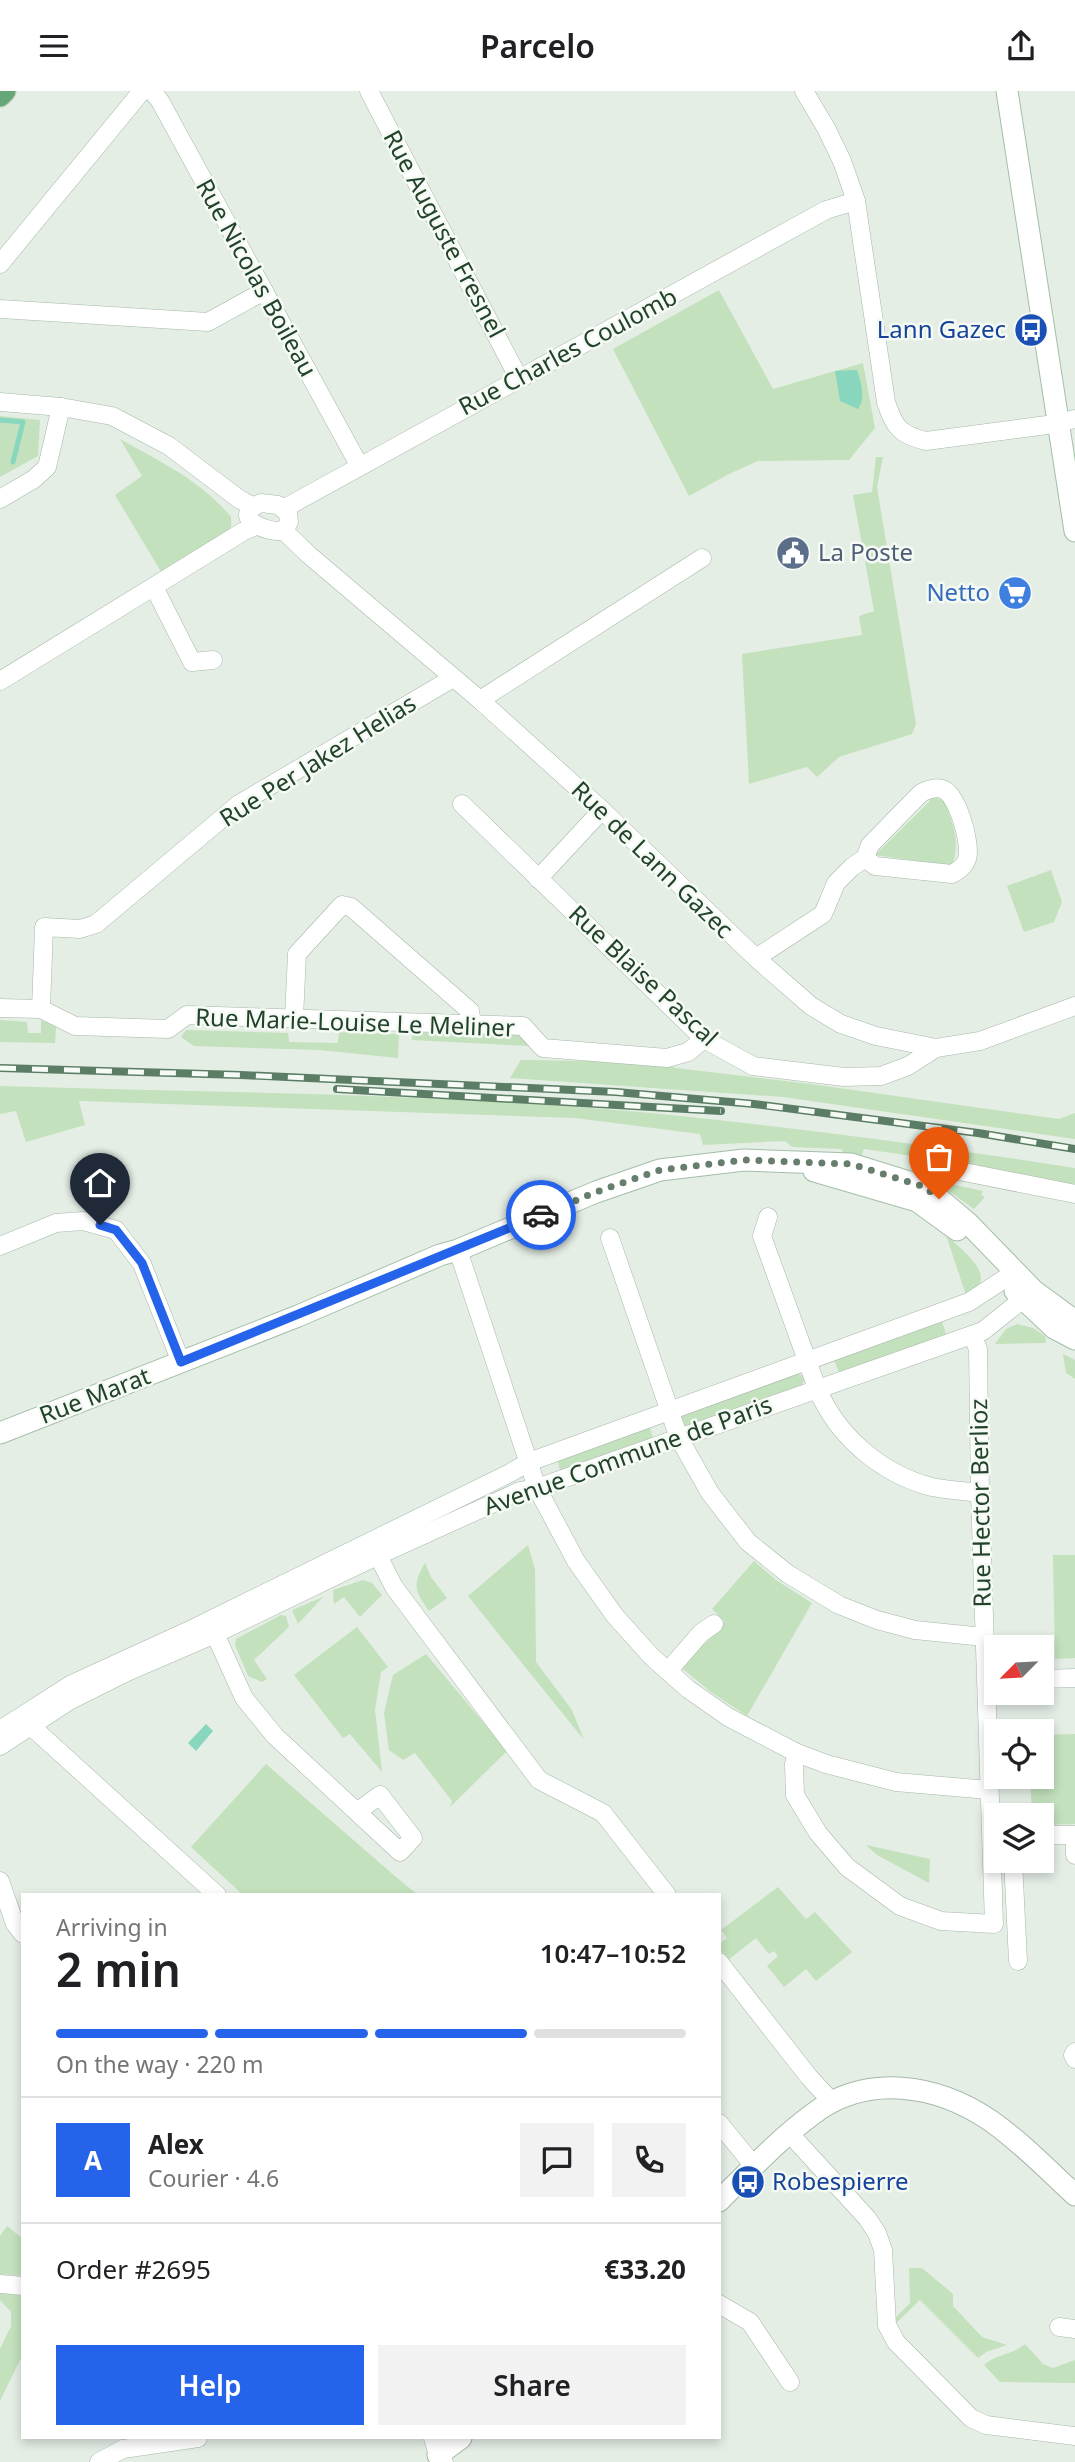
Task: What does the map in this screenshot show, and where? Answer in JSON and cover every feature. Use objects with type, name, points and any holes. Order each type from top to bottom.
[{"type":"main road","points":[[0,96],[5,91]]},
{"type":"main road","points":[[1007,91],[1066,421],[1075,531]]},
{"type":"main road","name":"Rue Marat","points":[[0,1433],[298,1316],[596,1192],[660,1170],[744,1160],[851,1164],[925,1187],[968,1223],[1054,1328],[1075,1339]]},
{"type":"main road","name":"Rue Marat","points":[[782,1161],[917,1201],[954,1228],[990,1263],[1010,1276]]},
{"type":"main road","name":"Rue Marat","points":[[1029,1295],[1075,1321]]},
{"type":"main road","points":[[721,2199],[813,2114],[832,2102],[864,2090],[895,2086],[948,2098],[993,2123],[1075,2195]]},
{"type":"main road","points":[[439,2452],[459,2439]]},
{"type":"street","points":[[0,264],[142,91]]},
{"type":"street","name":"Rue Nicolas Boileau","points":[[152,91],[160,101],[359,465]]},
{"type":"street","name":"Rue Auguste Fresnel","points":[[369,91],[518,377]]},
{"type":"street","points":[[804,91],[827,128],[856,201],[886,402],[898,429],[926,441],[1066,421]]},
{"type":"street","name":"Rue Charles Coulomb","points":[[283,509],[518,377],[826,210],[856,201]]},
{"type":"street","points":[[0,309],[208,322],[264,291]]},
{"type":"street","points":[[0,402],[61,407],[112,416],[169,446],[252,506],[261,503],[278,505],[288,513],[289,522],[284,531],[272,532],[256,526],[250,520],[252,506]]},
{"type":"street","points":[[0,499],[34,479],[47,467],[61,407]]},
{"type":"street","points":[[0,681],[256,526]]},
{"type":"street","name":"Rue de Lann Gazec","points":[[284,531],[480,700],[811,1006],[841,1024],[876,1036],[936,1048],[980,1041],[1075,1006]]},
{"type":"street","points":[[480,700],[702,558]]},
{"type":"street","points":[[154,587],[192,662],[213,660]]},
{"type":"street","name":"Rue Per Jakez Helias","points":[[41,1009],[44,927],[79,929],[96,924],[239,804],[453,678]]},
{"type":"street","points":[[756,958],[822,914],[836,883],[865,858],[870,845],[921,793],[930,789],[943,789],[952,796],[967,838],[968,856],[962,867],[952,874],[876,866],[865,858]]},
{"type":"street","name":"Rue Blaise Pascal","points":[[462,804],[704,1039],[753,1066],[844,1077],[881,1076],[908,1066],[936,1048]]},
{"type":"street","points":[[538,879],[602,810]]},
{"type":"street","points":[[294,1018],[297,954],[342,905],[351,907],[470,1011],[472,1023]]},
{"type":"street","name":"Rue Marie-Louise Le Meliner","points":[[0,1008],[41,1009],[75,1026],[128,1028],[168,1029],[187,1015],[523,1026],[543,1048],[667,1058],[688,1052],[704,1039]]},
{"type":"street","points":[[925,1187],[934,1178],[954,1170],[1075,1193]]},
{"type":"street","points":[[768,1217],[762,1236],[817,1388],[848,1438],[884,1467],[931,1486],[979,1493]]},
{"type":"street","points":[[0,1246],[56,1223],[83,1221],[116,1230],[142,1263],[181,1362]]},
{"type":"street","points":[[610,1238],[679,1437],[710,1493],[748,1542],[788,1574],[839,1605],[877,1621],[915,1630],[984,1637]]},
{"type":"street","points":[[458,1250],[537,1488],[576,1561],[615,1615],[668,1671],[688,1689],[729,1717],[797,1753],[826,1764],[896,1781],[989,1790]]},
{"type":"street","name":"Avenue Commune de Paris","points":[[0,1746],[69,1701],[374,1548],[529,1462],[969,1302],[1010,1276]]},
{"type":"street","name":"Avenue Commune de Paris","points":[[374,1548],[520,1491],[537,1488],[983,1331],[1029,1295]]},
{"type":"street","name":"Rue Hector Berlioz","points":[[972,1335],[978,1349],[984,1637]]},
{"type":"street","points":[[374,1548],[394,1587],[540,1780],[603,1813],[665,1893]]},
{"type":"street","points":[[668,1671],[701,1633],[714,1623]]},
{"type":"street","points":[[212,1627],[243,1698],[275,1736],[358,1812]]},
{"type":"street","name":"Avenue Commune de Paris","points":[[0,1730],[70,1685],[212,1627]]},
{"type":"street","points":[[1054,1679],[1075,1678]]},
{"type":"street","name":"Rue Hector Berlioz","points":[[797,1753],[794,1764],[795,1795],[818,1833],[847,1867],[900,1906],[941,1921],[994,1924],[989,1790],[991,1705]]},
{"type":"street","points":[[32,1727],[215,1893]]},
{"type":"street","points":[[1054,1836],[1075,1838],[1075,1855]]},
{"type":"street","points":[[1014,1873],[1018,1961]]},
{"type":"street","points":[[0,1881],[15,1924],[21,1932]]},
{"type":"street","points":[[721,1965],[809,2077],[832,2102]]},
{"type":"street","points":[[1075,2052],[1075,2059]]},
{"type":"street","points":[[721,2125],[754,2166]]},
{"type":"street","points":[[790,2134],[867,2218],[877,2233],[883,2250],[887,2325],[895,2342],[971,2418],[986,2425],[1075,2436]]},
{"type":"street","points":[[0,2284],[21,2286]]},
{"type":"street","points":[[721,2305],[750,2322],[790,2382]]},
{"type":"street","points":[[99,2462],[123,2449],[191,2439]]},
{"type":"shaded area","points":[[719,290],[773,389],[863,363],[875,428],[849,460],[758,461],[689,496],[613,349]]},
{"type":"shaded area","points":[[857,370],[862,395],[858,409],[840,401],[835,371]]},
{"type":"shaded area","points":[[0,416],[40,420],[38,456],[0,477]]},
{"type":"shaded area","points":[[120,439],[193,482],[220,504],[231,517],[231,527],[224,536],[163,575],[115,495],[142,476]]},
{"type":"shaded area","points":[[876,457],[883,457],[877,487],[916,724],[912,734],[839,757],[817,777],[807,767],[749,784],[742,654],[862,635],[859,616],[874,611],[853,495],[872,492]]},
{"type":"shaded area","points":[[932,795],[945,802],[953,826],[956,849],[952,866],[875,855],[929,802]]},
{"type":"shaded area","points":[[1051,870],[1062,902],[1054,922],[1024,932],[1007,886]]},
{"type":"shaded area","points":[[0,1020],[27,1022],[28,1033],[41,1033],[41,1021],[50,1022],[56,1027],[55,1043],[0,1042]]},
{"type":"shaded area","points":[[186,1030],[288,1033],[289,1042],[338,1043],[339,1032],[399,1034],[398,1058],[319,1050],[194,1046],[181,1037]]},
{"type":"shaded area","points":[[412,1032],[521,1034],[528,1046],[412,1040]]},
{"type":"shaded area","points":[[521,1060],[660,1062],[676,1068],[1059,1119],[1075,1113],[1075,1139],[783,1097],[510,1078]]},
{"type":"shaded area","points":[[0,1086],[420,1098],[672,1115],[874,1139],[1075,1168],[1075,1186],[939,1161],[928,1165],[926,1158],[864,1149],[861,1157],[843,1154],[842,1149],[792,1147],[785,1141],[703,1145],[700,1134],[575,1118],[79,1101],[85,1125],[26,1142],[16,1111],[0,1114]]},
{"type":"shaded area","points":[[946,1183],[983,1191],[981,1195],[985,1197],[974,1209],[943,1187]]},
{"type":"shaded area","points":[[946,1235],[969,1256],[980,1273],[981,1281],[966,1295]]},
{"type":"shaded area","points":[[941,1319],[947,1337],[840,1375],[833,1357]]},
{"type":"shaded area","points":[[1017,1324],[1033,1328],[1045,1336],[1046,1343],[995,1344],[1006,1329]]},
{"type":"shaded area","points":[[1063,1354],[1075,1360],[1075,1379],[1066,1373]]},
{"type":"shaded area","points":[[794,1373],[802,1375],[804,1381],[801,1388],[690,1427],[684,1425],[683,1412]]},
{"type":"shaded area","points":[[649,1425],[654,1441],[561,1473],[556,1456]]},
{"type":"shaded area","points":[[528,1545],[535,1569],[536,1662],[572,1710],[584,1740],[468,1596]]},
{"type":"shaded area","points":[[1053,1555],[1075,1555],[1075,1658],[1055,1659]]},
{"type":"shaded area","points":[[754,1561],[776,1580],[812,1603],[747,1716],[679,1666],[721,1629],[724,1621],[712,1609]]},
{"type":"shaded area","points":[[425,1563],[431,1577],[447,1598],[429,1611],[417,1588],[418,1577]]},
{"type":"shaded area","points":[[363,1580],[372,1583],[382,1595],[360,1617],[344,1597],[334,1604],[333,1590]]},
{"type":"shaded area","points":[[323,1597],[298,1624],[292,1610]]},
{"type":"shaded area","points":[[281,1615],[286,1616],[289,1627],[254,1660],[267,1679],[262,1682],[248,1676],[235,1645],[236,1639]]},
{"type":"shaded area","points":[[357,1627],[388,1667],[381,1672],[375,1710],[382,1772],[350,1734],[343,1738],[294,1675]]},
{"type":"shaded area","points":[[426,1654],[507,1751],[450,1807],[452,1801],[415,1753],[403,1760],[389,1750],[384,1713],[393,1675]]},
{"type":"shaded area","points":[[206,1724],[213,1731],[196,1751],[188,1743]]},
{"type":"shaded area","points":[[1075,1734],[1075,1824],[1054,1825],[1054,1803],[1031,1803],[1031,1789],[1054,1789],[1054,1735]]},
{"type":"shaded area","points":[[266,1764],[416,1893],[241,1893],[191,1847]]},
{"type":"shaded area","points":[[866,1845],[930,1859],[929,1883],[877,1855]]},
{"type":"shaded area","points":[[778,1887],[806,1919],[815,1912],[852,1952],[816,1981],[806,1969],[784,1987],[767,1966],[778,1956],[774,1951],[769,1954],[756,1938],[728,1960],[721,1951],[721,1942],[727,1938],[721,1930]]},
{"type":"shaded area","points":[[7,2226],[21,2237],[21,2276],[0,2274],[0,2236]]},
{"type":"shaded area","points":[[909,2268],[922,2268],[953,2294],[953,2306],[982,2337],[1007,2345],[986,2352],[978,2358],[920,2300],[895,2324],[892,2321],[910,2303]]},
{"type":"shaded area","points":[[0,2291],[21,2293],[21,2358],[0,2401],[0,2349],[11,2326],[11,2312],[0,2300]]},
{"type":"shaded area","points":[[1025,2344],[1043,2364],[1053,2368],[1075,2360],[1075,2383],[1000,2382],[984,2365]]},
{"type":"waterway","points":[[0,420],[23,422],[13,462]]},
{"type":"railway","points":[[0,1068],[241,1075],[616,1092],[754,1104],[978,1133],[1075,1149]]},
{"type":"railway","points":[[337,1089],[721,1111]]},
{"type":"way so far","points":[[541,1215],[660,1170],[744,1160],[851,1164],[900,1177],[925,1187],[939,1199]]},
{"type":"place","name":"Lann Gazec","points":[[1031,330]]},
{"type":"place","name":"La Poste","points":[[793,553]]},
{"type":"place","name":"Netto","points":[[1015,593]]},
{"type":"place","name":"Robespierre","points":[[748,2182]]},
{"type":"route","points":[[100,1225],[116,1230],[142,1263],[181,1362],[541,1215]]}]
